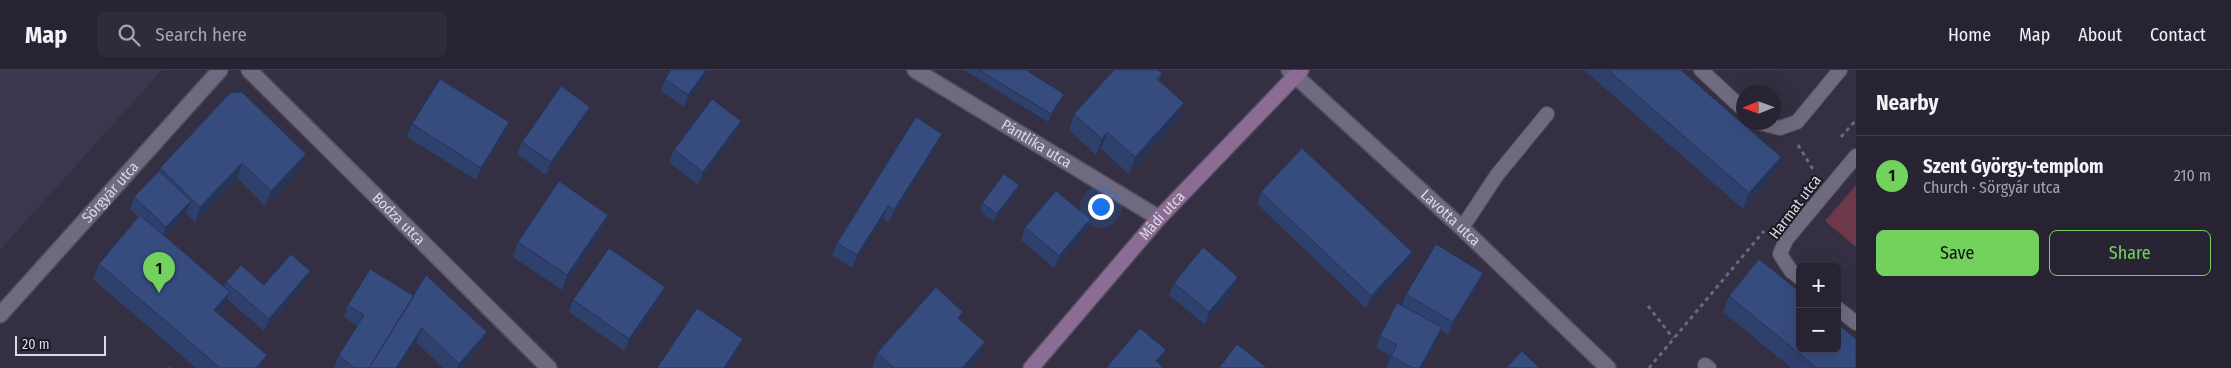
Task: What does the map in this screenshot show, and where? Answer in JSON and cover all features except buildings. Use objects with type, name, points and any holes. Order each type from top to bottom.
[{"type":"street","name":"Sörgyár utca","points":[[0,315],[220,70]]},
{"type":"street","name":"Bodza utca","points":[[250,70],[549,368]]},
{"type":"street","name":"Pántlika utca","points":[[915,70],[1159,218]]},
{"type":"street","name":"Mádi utca","points":[[1031,368],[1159,218],[1295,72]]},
{"type":"street","name":"Lavotta utca","points":[[1295,72],[1608,368]]},
{"type":"lane","points":[[1701,70],[1736,103]]},
{"type":"lane","points":[[1781,128],[1797,122],[1840,70]]},
{"type":"lane","points":[[1462,228],[1497,175],[1548,114]]},
{"type":"lane","name":"Harmat utca","points":[[1796,275],[1791,271],[1780,254],[1786,240],[1856,156]]},
{"type":"lane","points":[[1841,311],[1856,323]]},
{"type":"path","points":[[1838,142],[1856,120]]},
{"type":"path","points":[[1786,126],[1814,171]]},
{"type":"path","points":[[1808,178],[1820,164]]},
{"type":"path","points":[[1648,368],[1764,230]]},
{"type":"path","points":[[1648,306],[1673,338]]},
{"type":"shaded area","points":[[0,70],[162,70],[0,250]]},
{"type":"shaded area","points":[[1856,185],[1856,247],[1825,221]]},
{"type":"place","name":"Szent György-templom","points":[[159,293]]}]
